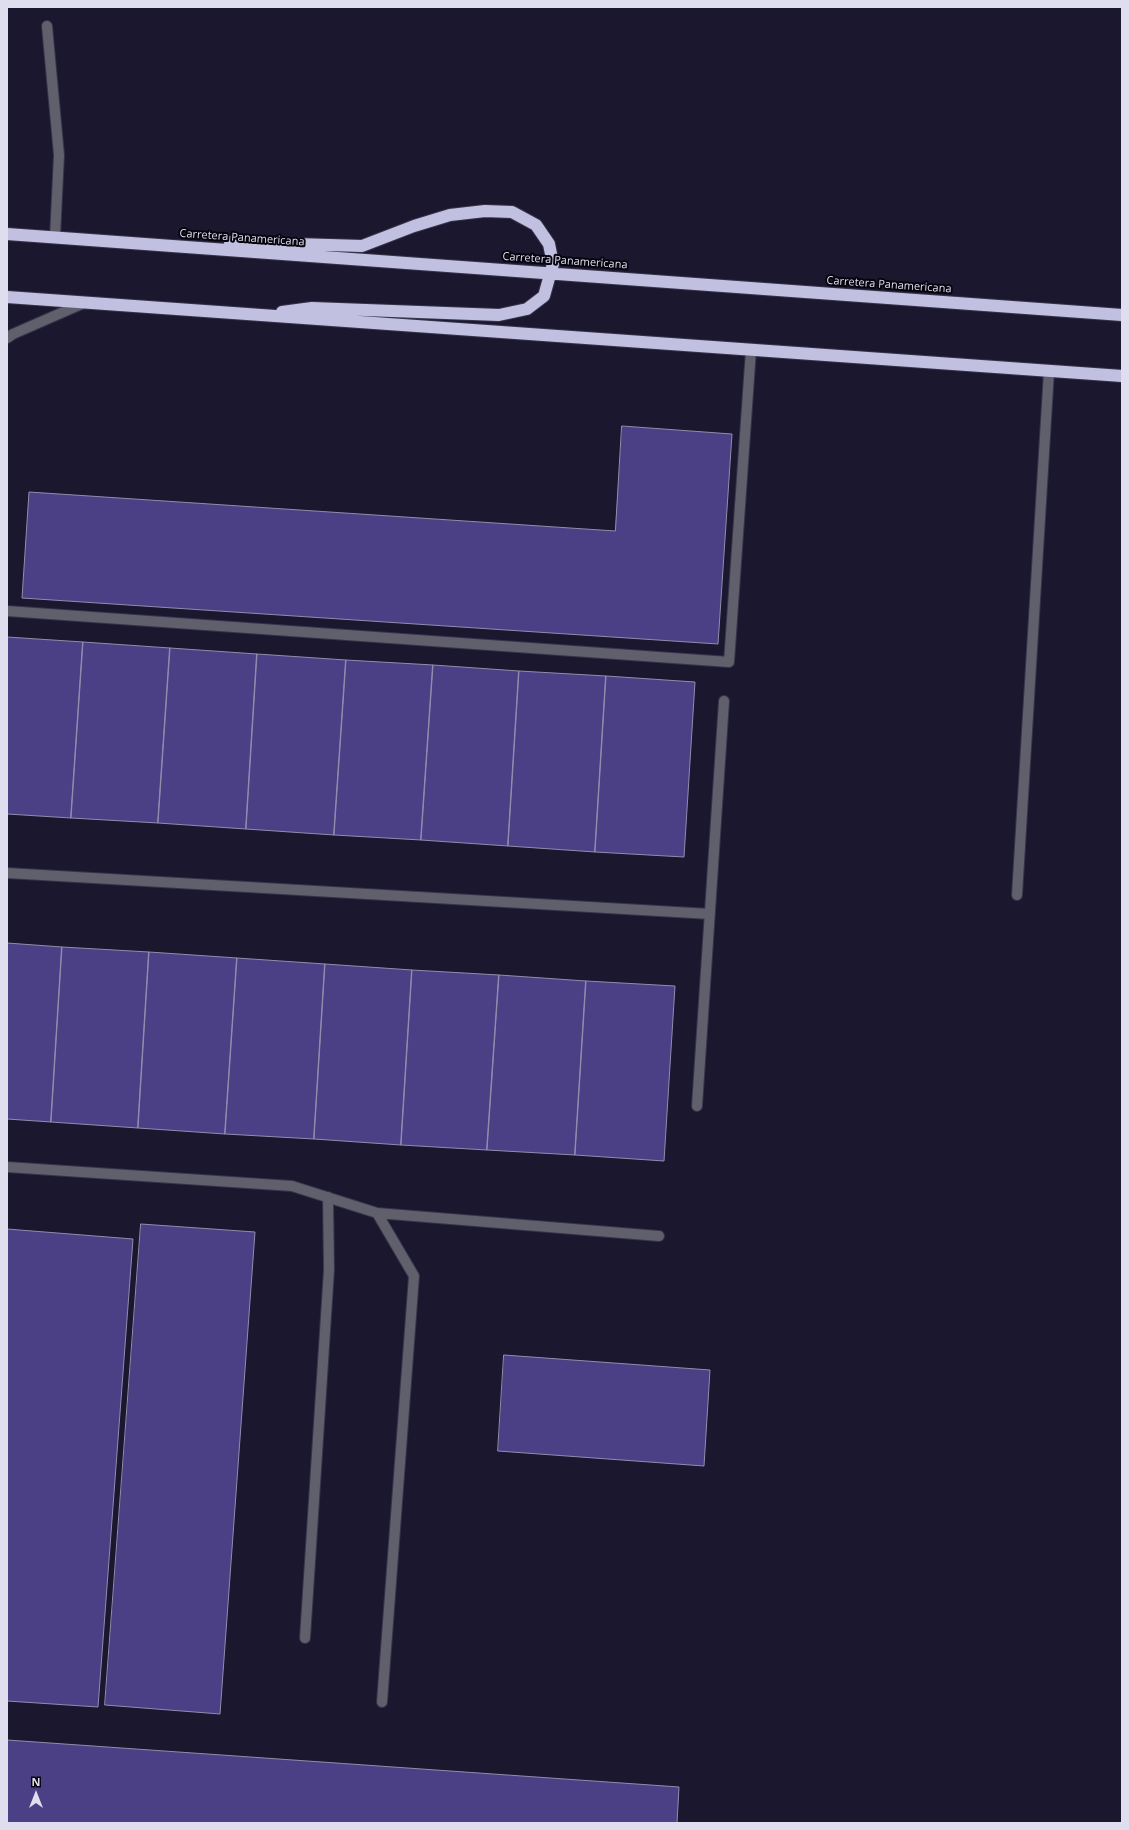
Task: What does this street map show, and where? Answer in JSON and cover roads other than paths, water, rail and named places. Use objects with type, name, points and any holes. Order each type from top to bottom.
[{"type":"highway","points":[[142,244],[196,241],[362,246],[414,226],[450,215],[485,211],[512,212],[536,225],[549,244],[553,264],[552,273],[544,296],[527,310],[500,315],[312,308],[259,315]]},
{"type":"highway","name":"Carretera Panamericana","points":[[7,234],[1122,315]]},
{"type":"highway","points":[[7,297],[1122,376]]},
{"type":"lane","points":[[48,26],[59,155],[55,237]]},
{"type":"lane","points":[[7,338],[84,303]]},
{"type":"lane","points":[[7,611],[729,662],[751,350]]},
{"type":"lane","points":[[1017,895],[1049,371]]},
{"type":"lane","points":[[697,1106],[724,701]]},
{"type":"lane","points":[[7,873],[710,914]]},
{"type":"lane","points":[[7,1167],[292,1186],[377,1213],[659,1236]]},
{"type":"lane","points":[[305,1638],[329,1270],[328,1197]]},
{"type":"lane","points":[[377,1213],[414,1276],[382,1702]]}]
